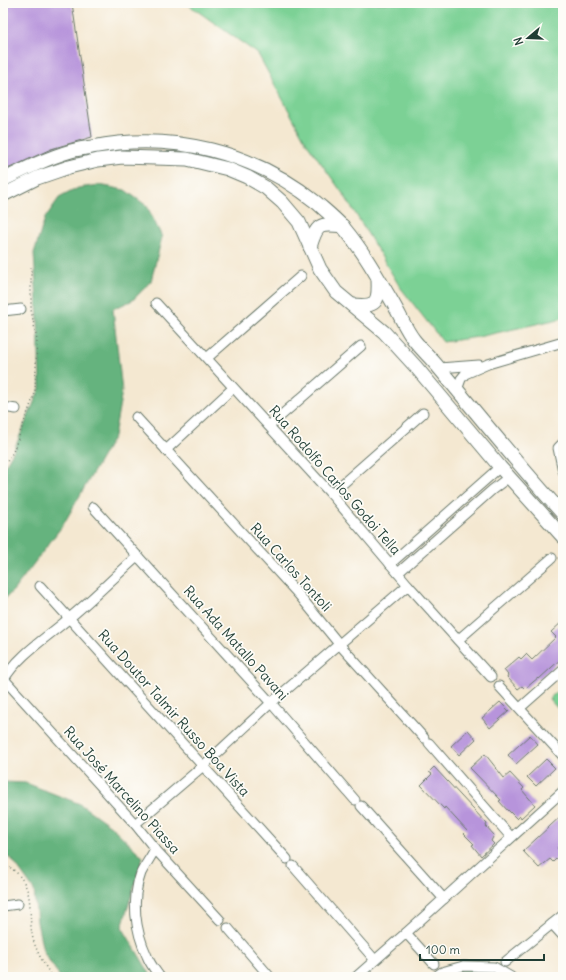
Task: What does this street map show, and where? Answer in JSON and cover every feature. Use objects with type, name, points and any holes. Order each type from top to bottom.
[{"type":"main road","points":[[3,180],[31,166],[71,151],[108,144],[145,141],[204,147],[243,159],[277,175],[301,190],[342,226],[356,243],[378,277],[413,339],[536,485],[563,514]]},
{"type":"main road","points":[[3,195],[37,178],[69,167],[98,160],[122,157],[188,159],[228,169],[247,177],[266,188],[282,202],[299,222],[320,269],[336,292],[384,332],[416,367],[505,472],[563,536]]},
{"type":"main road","points":[[310,247],[315,232],[320,226],[326,224],[342,226]]},
{"type":"main road","points":[[352,305],[365,306],[375,301],[378,295],[378,277]]},
{"type":"street","points":[[207,358],[301,276]]},
{"type":"street","name":"Rua Rodolfo Carlos Godoi Tella","points":[[156,302],[331,494],[408,585],[491,677]]},
{"type":"street","points":[[3,311],[21,309]]},
{"type":"street","points":[[457,390],[461,378],[465,374],[488,364],[534,352],[563,342]]},
{"type":"street","points":[[269,426],[361,346]]},
{"type":"street","points":[[439,368],[488,364]]},
{"type":"street","points":[[166,450],[233,388]]},
{"type":"street","points":[[3,408],[16,409]]},
{"type":"street","points":[[331,494],[423,413]]},
{"type":"street","name":"Rua Carlos Tontoli","points":[[136,417],[299,595],[339,644],[511,837]]},
{"type":"street","points":[[563,443],[558,448],[563,471]]},
{"type":"street","points":[[390,564],[505,472]]},
{"type":"street","points":[[398,573],[492,490],[505,472]]},
{"type":"street","name":"Rua Ada Matallo Pavani","points":[[93,507],[272,703],[358,803],[444,899]]},
{"type":"street","points":[[3,680],[11,668],[22,657],[69,619],[138,556]]},
{"type":"street","points":[[458,640],[552,558]]},
{"type":"street","points":[[135,824],[408,585]]},
{"type":"street","name":"Rua Doutor Talmir Russo Boa Vista","points":[[40,586],[287,858]]},
{"type":"street","points":[[520,708],[563,670]]},
{"type":"street","name":"Rua José Marcelino Piassa","points":[[3,680],[135,824],[155,849],[220,920]]},
{"type":"street","points":[[499,686],[563,756]]},
{"type":"street","points":[[356,977],[563,791]]},
{"type":"street","points":[[155,849],[142,872],[137,889],[135,905],[140,940],[147,958],[160,977]]},
{"type":"street","points":[[293,866],[375,960]]},
{"type":"street","points":[[3,906],[18,904]]},
{"type":"street","points":[[505,962],[563,914]]},
{"type":"street","points":[[552,924],[563,936]]},
{"type":"street","points":[[228,928],[270,977]]},
{"type":"street","points":[[406,933],[434,964]]},
{"type":"street","points":[[435,977],[442,972],[463,966],[494,967],[511,977]]},
{"type":"path","points":[[3,468],[13,452],[34,393],[37,340],[31,310],[31,267]]},
{"type":"path","points":[[3,865],[9,866],[18,874],[26,885],[29,895],[31,922],[36,949],[52,977]]},
{"type":"green space","points":[[186,3],[563,3],[563,318],[478,337],[443,342],[400,287],[346,198],[306,142],[258,54]]},
{"type":"green space","points":[[99,185],[125,190],[147,206],[162,237],[151,281],[133,300],[113,309],[122,391],[114,436],[63,525],[13,591],[3,601],[3,469],[13,452],[40,388],[34,253],[45,218],[59,198],[78,188]]},
{"type":"green space","points":[[563,686],[563,714],[549,699]]},
{"type":"green space","points":[[3,782],[26,783],[80,804],[111,826],[143,857],[122,927],[152,977],[60,977],[43,951],[37,922],[34,890],[11,858],[3,857]]},
{"type":"green space","points":[[494,967],[511,977],[435,977],[442,972]]},
{"type":"building","points":[[3,3],[72,3],[92,137],[51,149],[3,171]]},
{"type":"building","points":[[563,621],[563,657],[539,679],[538,678],[525,689],[522,686],[518,689],[507,677],[508,675],[504,670],[519,657],[521,659],[526,654],[532,660],[556,637],[551,632]]},
{"type":"building","points":[[500,702],[509,711],[490,728],[482,718]]},
{"type":"building","points":[[468,730],[476,739],[459,755],[451,746]]},
{"type":"building","points":[[530,735],[538,744],[516,764],[508,755]]},
{"type":"building","points":[[485,754],[504,778],[510,773],[524,788],[522,790],[535,805],[521,818],[520,816],[517,819],[508,811],[499,801],[501,800],[470,768]]},
{"type":"building","points":[[546,759],[555,768],[536,786],[527,777]]},
{"type":"building","points":[[434,767],[487,824],[486,826],[494,835],[491,841],[494,844],[481,856],[472,845],[474,844],[464,834],[467,831],[445,807],[444,809],[421,785],[432,774],[429,772]]},
{"type":"building","points":[[563,814],[563,842],[557,848],[562,853],[553,862],[550,859],[539,868],[523,851]]}]
